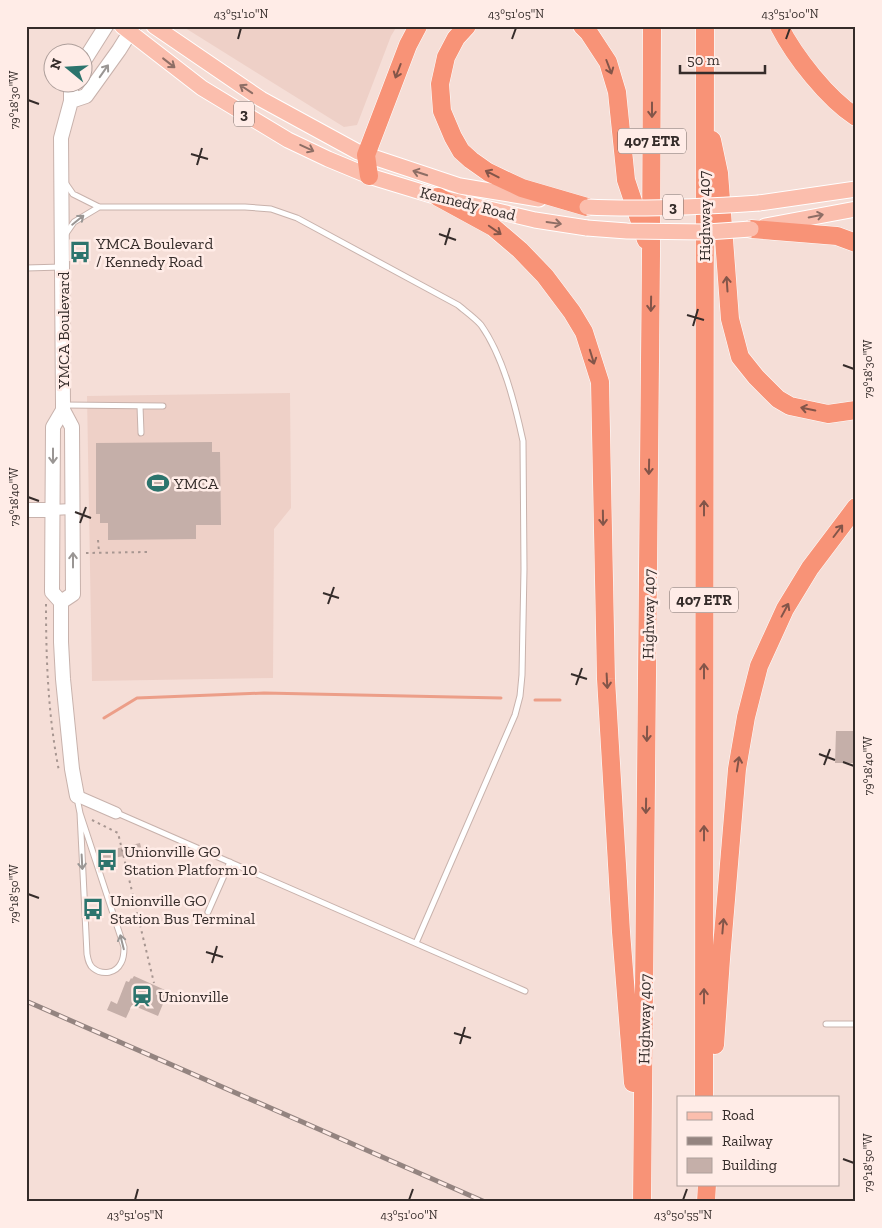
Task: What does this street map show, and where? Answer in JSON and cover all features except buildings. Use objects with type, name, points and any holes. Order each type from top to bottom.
[{"type":"highway","points":[[369,176],[366,154],[408,45],[418,26]]},
{"type":"highway","points":[[467,26],[456,38],[446,57],[440,84],[442,112],[461,150],[488,172],[522,188],[587,207]]},
{"type":"highway","points":[[582,26],[589,33],[608,62],[617,92],[626,180],[651,255]]},
{"type":"highway","name":"Highway 407","points":[[642,1199],[652,26]]},
{"type":"highway","name":"Highway 407","points":[[704,1096],[705,26]]},
{"type":"highway","points":[[778,26],[789,45],[821,85],[846,110],[856,117]]},
{"type":"highway","points":[[704,103],[719,174],[730,319],[740,357],[756,377],[778,398],[790,406],[828,414],[856,410]]},
{"type":"highway","points":[[438,197],[493,227],[520,250],[544,276],[572,312],[584,332],[600,382],[606,679],[621,932],[642,1199]]},
{"type":"highway","points":[[751,229],[837,236],[856,243]]},
{"type":"highway","points":[[712,1096],[736,769],[746,717],[759,666],[785,609],[810,568],[856,507]]},
{"type":"highway","points":[[705,1202],[706,1186]]},
{"type":"main road","points":[[92,48],[106,26]]},
{"type":"main road","name":"Kennedy Road","points":[[154,26],[261,99],[335,140],[366,154],[460,186],[587,207],[627,209],[759,203],[856,189]]},
{"type":"main road","points":[[71,101],[86,96],[129,29]]},
{"type":"main road","name":"Kennedy Road","points":[[129,29],[202,88],[288,140],[369,176],[438,197],[536,220],[587,228],[627,231],[707,232],[751,229],[856,209]]},
{"type":"main road","name":"YMCA Boulevard","points":[[61,602],[73,594],[72,427],[63,408],[61,177],[61,138],[71,101],[71,92]]},
{"type":"main road","name":"YMCA Boulevard","points":[[63,408],[53,427],[52,592],[61,602],[63,678],[72,769],[77,796]]},
{"type":"main road","points":[[26,510],[52,510]]},
{"type":"street","points":[[52,510],[72,509]]},
{"type":"street","points":[[77,796],[116,813]]},
{"type":"lane","points":[[61,177],[73,194],[99,206],[245,206],[271,209],[297,218],[458,305],[480,324],[504,371],[516,409],[523,441],[523,654],[520,696],[511,723],[416,943]]},
{"type":"lane","points":[[62,240],[74,222],[99,206]]},
{"type":"lane","points":[[26,268],[62,267]]},
{"type":"lane","points":[[140,406],[141,433]]},
{"type":"lane","points":[[63,408],[163,406]]},
{"type":"lane","points":[[77,796],[80,814],[88,962],[93,968],[107,973],[115,970],[121,964],[124,956],[124,947],[80,814]]},
{"type":"lane","points":[[116,813],[524,991]]},
{"type":"lane","points":[[208,912],[230,862]]},
{"type":"lane","points":[[826,1024],[856,1024]]},
{"type":"path","points":[[98,540],[99,553]]},
{"type":"path","points":[[86,553],[148,552]]},
{"type":"shaded area","points":[[182,26],[397,26],[391,36],[357,125],[344,127]]},
{"type":"shaded area","points":[[290,393],[291,508],[274,529],[273,678],[92,681],[87,396]]},
{"type":"waterway","points":[[26,625],[27,720]]},
{"type":"waterway","points":[[104,718],[137,698],[264,693],[501,698]]},
{"type":"waterway","points":[[535,700],[560,700]]},
{"type":"railway","points":[[26,1001],[485,1202]]},
{"type":"place","name":"YMCA Boulevard / Kennedy Road","points":[[80,252]]},
{"type":"place","name":"YMCA","points":[[158,483]]},
{"type":"place","name":"Unionville GO Station Platform 10","points":[[107,860]]},
{"type":"place","name":"Unionville GO Station Bus Terminal","points":[[93,909]]},
{"type":"place","name":"Unionville","points":[[142,996]]}]
